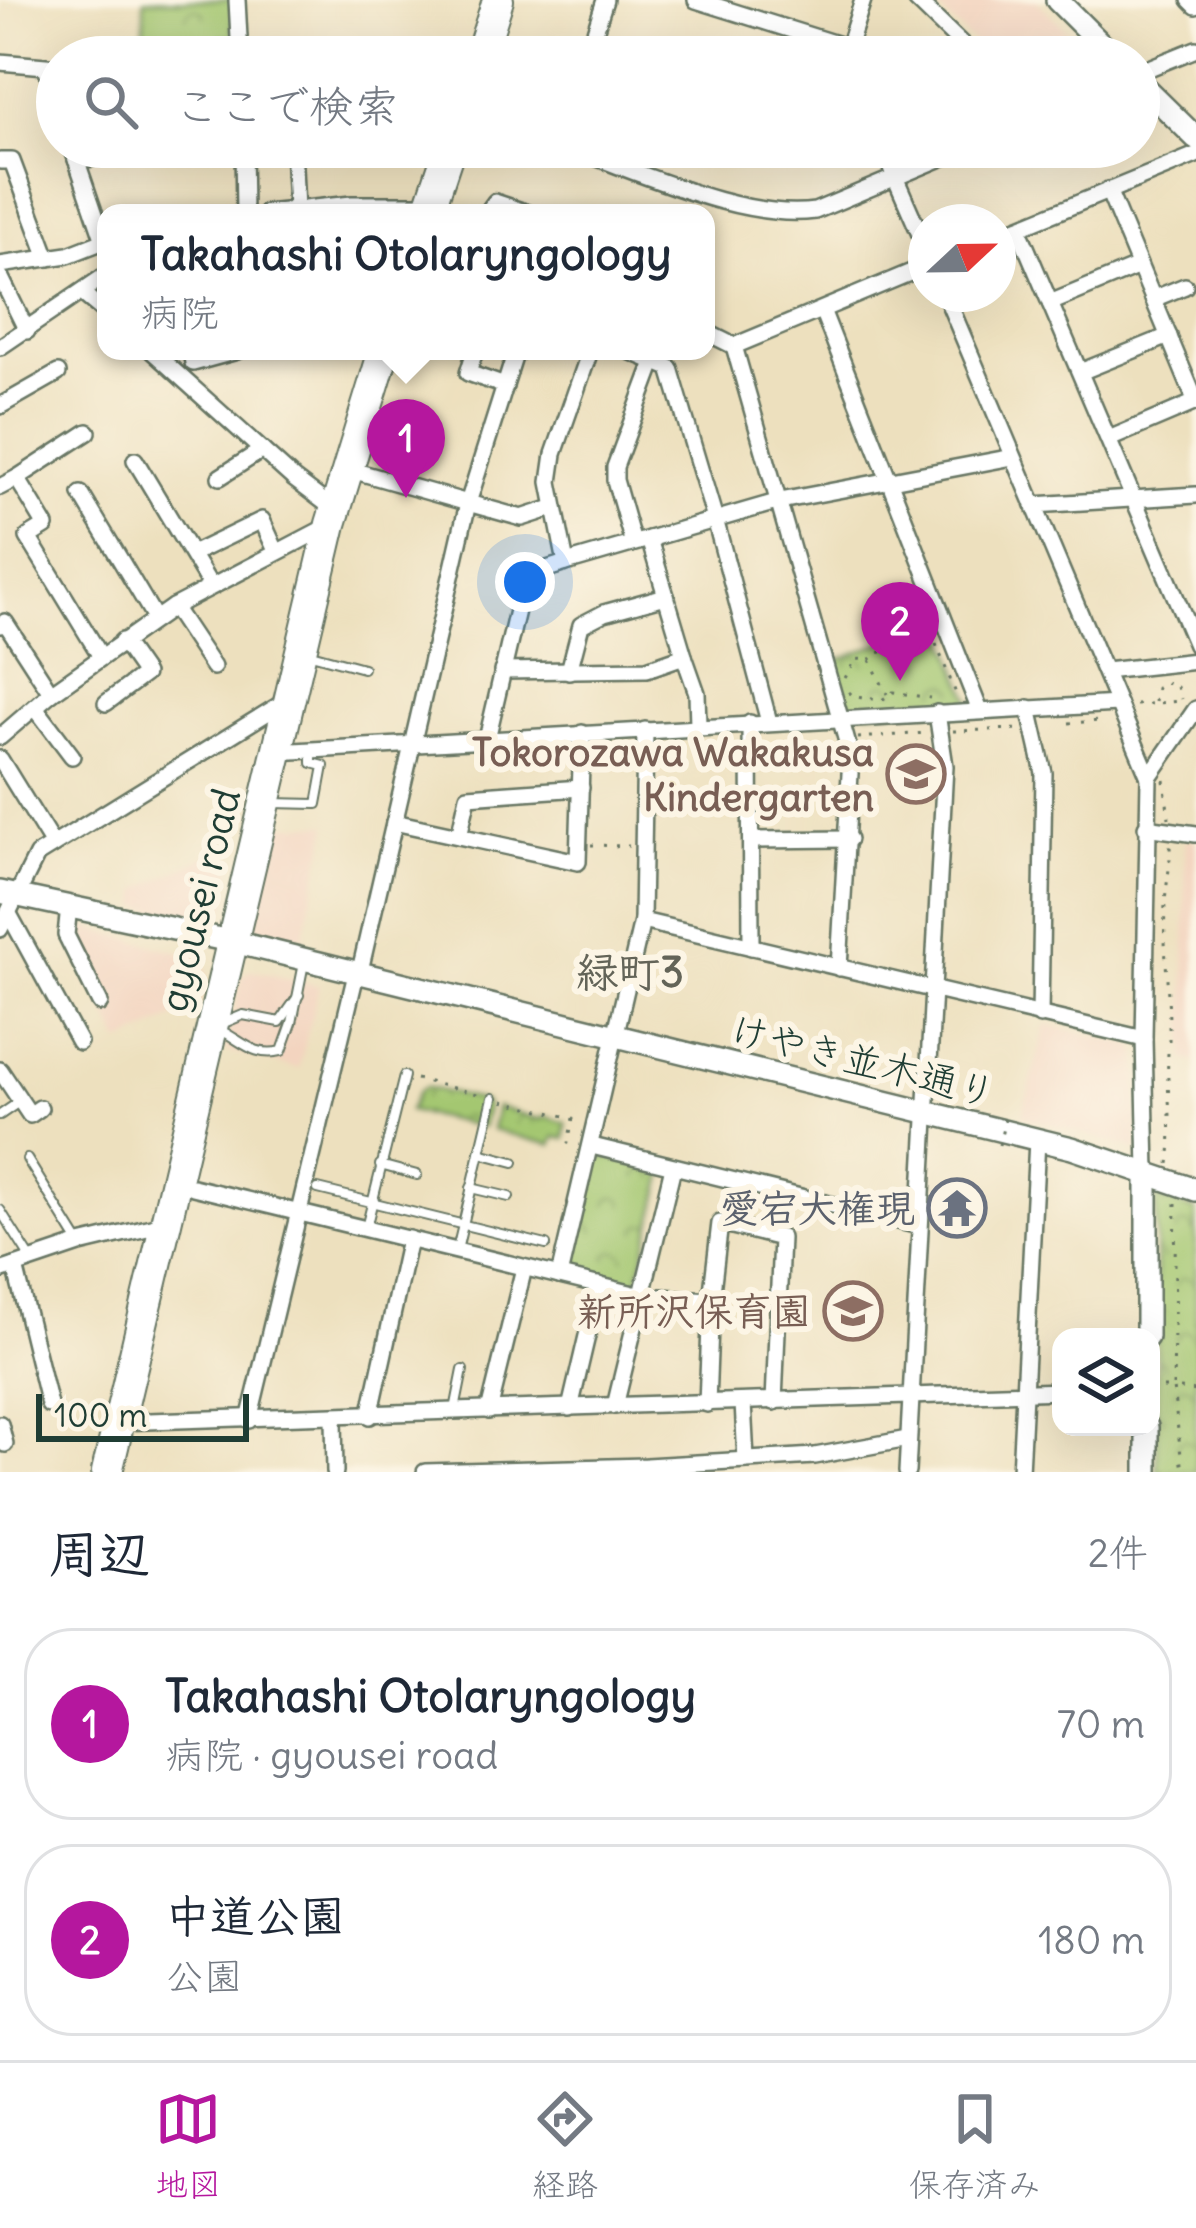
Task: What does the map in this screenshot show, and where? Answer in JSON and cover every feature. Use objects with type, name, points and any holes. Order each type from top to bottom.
[{"type":"highway","points":[[487,36],[498,0]]},
{"type":"highway","points":[[432,204],[444,168]]},
{"type":"highway","name":"gyousei road","points":[[107,1472],[333,517],[381,360]]},
{"type":"street","points":[[237,0],[239,36]]},
{"type":"street","points":[[594,36],[605,0]]},
{"type":"street","points":[[696,0],[800,36]]},
{"type":"street","points":[[851,36],[863,0]]},
{"type":"street","points":[[916,0],[953,36]]},
{"type":"street","points":[[1057,0],[1093,36]]},
{"type":"street","points":[[1160,64],[1196,49]]},
{"type":"street","points":[[0,62],[36,65]]},
{"type":"street","points":[[1160,103],[1196,138]]},
{"type":"street","points":[[1196,155],[1018,228],[1196,645]]},
{"type":"street","points":[[0,161],[12,160],[48,258]]},
{"type":"street","points":[[79,168],[97,220]]},
{"type":"street","points":[[243,168],[244,204]]},
{"type":"street","points":[[294,168],[296,204]]},
{"type":"street","points":[[629,168],[774,213],[815,211],[921,168]]},
{"type":"street","points":[[891,168],[908,207]]},
{"type":"street","points":[[1108,190],[1196,402],[1109,439]]},
{"type":"street","points":[[0,265],[68,255],[97,244]]},
{"type":"street","points":[[1050,303],[1139,266]]},
{"type":"street","points":[[734,346],[908,274]]},
{"type":"street","points":[[0,276],[27,331]]},
{"type":"street","points":[[0,346],[97,282]]},
{"type":"street","points":[[1153,299],[1185,286]]},
{"type":"street","points":[[82,293],[97,306]]},
{"type":"street","points":[[822,310],[980,711]]},
{"type":"street","points":[[953,312],[1120,708],[1156,775]]},
{"type":"street","points":[[715,336],[734,346],[848,740],[853,776],[839,968]]},
{"type":"street","points":[[1080,372],[1168,336]]},
{"type":"street","points":[[0,737],[100,655],[155,618],[333,517],[163,360]]},
{"type":"street","points":[[176,371],[189,360]]},
{"type":"street","points":[[472,360],[468,373],[505,386]]},
{"type":"street","points":[[249,1420],[380,895],[467,503],[513,360]]},
{"type":"street","points":[[566,562],[550,482],[554,454],[587,360]]},
{"type":"street","points":[[649,360],[670,368],[716,519],[769,722]]},
{"type":"street","points":[[654,362],[614,480],[666,596],[697,693],[698,725]]},
{"type":"street","points":[[0,406],[58,373]]},
{"type":"street","points":[[0,487],[88,432]]},
{"type":"street","points":[[220,477],[262,449]]},
{"type":"street","points":[[487,739],[525,576],[780,501],[1013,457]]},
{"type":"street","points":[[135,460],[210,585]]},
{"type":"street","points":[[348,469],[522,518],[554,508]]},
{"type":"street","points":[[17,478],[46,526],[28,537],[100,655]]},
{"type":"street","points":[[81,494],[155,618]]},
{"type":"street","points":[[1034,505],[1196,495]]},
{"type":"street","points":[[192,554],[262,520],[276,551]]},
{"type":"street","points":[[569,671],[581,625],[604,613],[666,596]]},
{"type":"street","points":[[173,607],[213,667]]},
{"type":"street","points":[[2,620],[51,693]]},
{"type":"street","points":[[106,703],[145,674],[122,641]]},
{"type":"street","points":[[502,671],[647,669],[684,656]]},
{"type":"street","points":[[1105,671],[1196,662]]},
{"type":"street","points":[[80,1042],[7,907],[37,855],[289,699]]},
{"type":"street","points":[[1148,1328],[1158,1169],[1144,1039],[1146,826],[1156,775],[1190,703]]},
{"type":"street","points":[[35,707],[72,756]]},
{"type":"street","points":[[1029,708],[1044,772],[1040,1016]]},
{"type":"street","points":[[276,752],[698,725],[1029,708],[1120,708]]},
{"type":"street","points":[[907,1472],[945,766],[937,713]]},
{"type":"street","points":[[750,723],[751,947]]},
{"type":"street","points":[[559,1276],[640,922],[646,730]]},
{"type":"street","points":[[394,822],[578,862],[582,734]]},
{"type":"street","points":[[1135,737],[1161,743],[1175,736]]},
{"type":"street","points":[[0,759],[7,781],[53,845]]},
{"type":"street","points":[[459,836],[467,796],[580,788]]},
{"type":"street","points":[[1146,826],[1196,834]]},
{"type":"street","points":[[752,840],[849,839]]},
{"type":"street","points":[[70,906],[66,935],[100,1003]]},
{"type":"street","name":"けやき並木通り","points":[[7,907],[70,906],[305,959],[1158,1169],[1186,1194]]},
{"type":"street","points":[[640,922],[1144,1039]]},
{"type":"street","points":[[0,1070],[30,1115],[40,1108]]},
{"type":"street","points":[[1020,1472],[1037,1140]]},
{"type":"street","points":[[592,1146],[920,1226]]},
{"type":"street","points":[[615,1406],[673,1167]]},
{"type":"street","points":[[193,1187],[642,1296],[711,1300]]},
{"type":"street","points":[[707,1404],[720,1223],[781,1238],[774,1402]]},
{"type":"street","points":[[49,1405],[16,1265],[166,1224]]},
{"type":"street","points":[[370,1416],[409,1240]]},
{"type":"street","points":[[489,1411],[524,1268]]},
{"type":"street","points":[[570,1408],[598,1285]]},
{"type":"street","points":[[118,1422],[1052,1391]]},
{"type":"street","points":[[743,1403],[746,1460]]},
{"type":"street","points":[[334,1418],[335,1472]]},
{"type":"street","points":[[0,1424],[4,1444]]},
{"type":"street","points":[[1147,1436],[1147,1472]]},
{"type":"street","points":[[425,1472],[746,1460],[816,1464],[908,1439]]},
{"type":"lane","points":[[301,651],[363,668]]},
{"type":"lane","points":[[264,802],[317,804],[324,766],[312,764],[312,750]]},
{"type":"lane","points":[[209,1028],[229,1033],[237,1044],[272,1054],[282,1051],[300,994],[305,959]]},
{"type":"lane","points":[[209,1028],[242,1015],[280,1022],[300,994]]},
{"type":"lane","points":[[365,1229],[404,1076]]},
{"type":"lane","points":[[457,1251],[493,1098]]},
{"type":"lane","points":[[0,1114],[20,1101]]},
{"type":"lane","points":[[480,1153],[514,1162]]},
{"type":"lane","points":[[27,1159],[80,1244]]},
{"type":"lane","points":[[380,1165],[417,1175]]},
{"type":"lane","points":[[471,1187],[509,1197]]},
{"type":"lane","points":[[319,1189],[546,1245]]},
{"type":"lane","points":[[0,1210],[16,1265]]},
{"type":"lane","points":[[455,1413],[463,1370]]},
{"type":"path","points":[[935,641],[958,700],[893,692],[882,700],[854,697],[843,686],[848,668],[856,658],[870,660],[877,653],[935,641]]},
{"type":"path","points":[[870,660],[888,695]]},
{"type":"path","points":[[1155,703],[1157,688],[1167,683],[1190,703]]},
{"type":"path","points":[[1065,722],[1082,725],[1120,708],[1190,703]]},
{"type":"path","points":[[947,732],[1029,727]]},
{"type":"path","points":[[848,740],[883,733],[934,732]]},
{"type":"path","points":[[1156,775],[1169,822]]},
{"type":"path","points":[[1169,1041],[1165,901],[1172,867],[1170,836]]},
{"type":"path","points":[[579,845],[643,846]]},
{"type":"path","points":[[1158,1169],[1173,1138],[1166,1093],[1168,1053]]},
{"type":"path","points":[[999,1144],[1005,1119]]},
{"type":"path","points":[[1183,1472],[1173,1388],[1186,1194]]},
{"type":"path","points":[[1160,1388],[1196,1391]]},
{"type":"shaded area","points":[[930,0],[1036,0],[1073,36],[967,36]]},
{"type":"shaded area","points":[[329,824],[303,938],[259,931],[252,923],[278,825]]},
{"type":"shaded area","points":[[1185,839],[1196,841],[1196,1062],[1185,1059]]},
{"type":"shaded area","points":[[209,855],[233,860],[225,911],[211,923],[138,906],[139,890]]},
{"type":"shaded area","points":[[79,926],[199,957],[207,971],[199,1006],[121,1043],[70,936]]},
{"type":"shaded area","points":[[251,970],[319,986],[299,1069],[225,1050],[242,977]]},
{"type":"shaded area","points":[[1046,1024],[1138,1051],[1138,1150],[1022,1116]]},
{"type":"green space","points":[[144,0],[232,0],[233,36],[144,36]]},
{"type":"green space","points":[[939,620],[970,700],[967,706],[846,710],[833,662]]},
{"type":"green space","points":[[425,1087],[483,1101],[487,1107],[482,1127],[409,1111]]},
{"type":"green space","points":[[497,1107],[566,1123],[565,1139],[555,1137],[552,1145],[492,1130]]},
{"type":"green space","points":[[600,1155],[661,1170],[664,1175],[633,1287],[570,1272],[568,1267],[594,1158]]},
{"type":"green space","points":[[1156,1196],[1196,1211],[1196,1472],[1157,1472]]},
{"type":"place","name":"Takahashi Otolaryngology","points":[[406,498]]},
{"type":"place","name":"中道公園","points":[[900,681]]},
{"type":"place","name":"Tokorozawa Wakakusa Kindergarten","points":[[916,774]]},
{"type":"place","name":"愛宕大権現","points":[[957,1208]]},
{"type":"place","name":"新所沢保育園","points":[[853,1311]]},
{"type":"district","name":"緑町3","points":[[630,972]]}]
